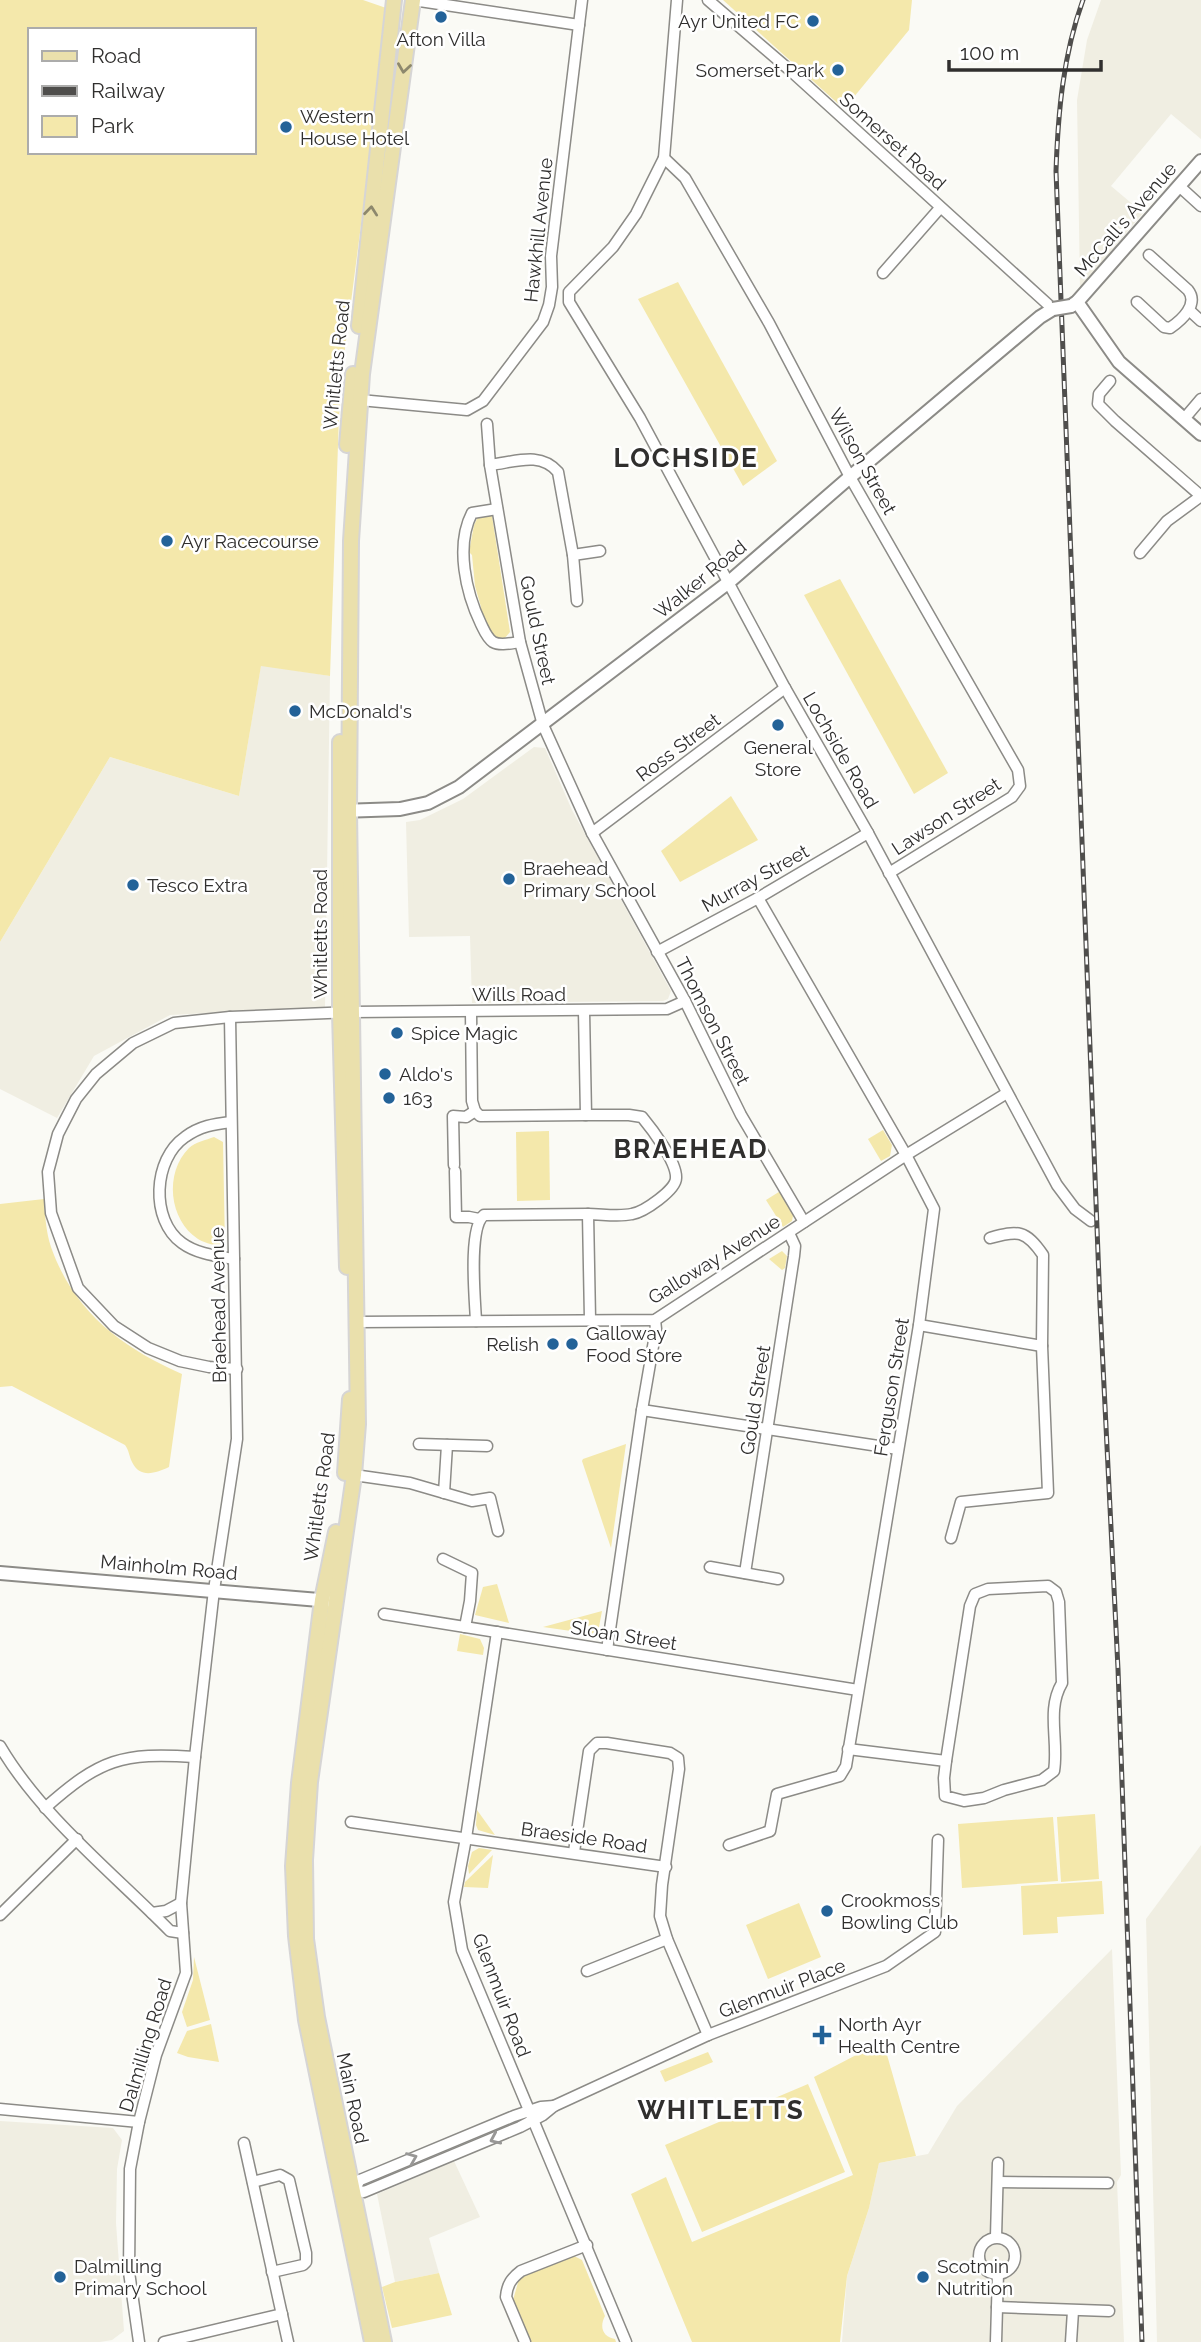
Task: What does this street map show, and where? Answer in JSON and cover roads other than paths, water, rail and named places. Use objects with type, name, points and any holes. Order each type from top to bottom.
[{"type":"main road","name":"Whitletts Road","points":[[329,1601],[335,1537],[346,1471],[350,1393],[343,811],[345,505],[349,400],[394,0]]},
{"type":"main road","name":"Whitletts Road","points":[[343,811],[351,541],[360,400],[413,0]]},
{"type":"main road","name":"Whitletts Road","points":[[299,1863],[299,1783],[329,1601],[354,1475],[358,1424],[358,1322],[346,1013]]},
{"type":"main road","name":"Main Road","points":[[299,1863],[296,1936],[306,2020],[350,2191],[384,2342]]},
{"type":"main road","name":"Main Road","points":[[350,2191],[372,2342]]},
{"type":"street","points":[[413,0],[579,25]]},
{"type":"street","name":"Hawkhill Avenue","points":[[360,400],[467,410],[483,401],[543,322],[552,287],[551,256],[582,0]]},
{"type":"street","points":[[664,158],[677,0]]},
{"type":"street","name":"Somerset Road","points":[[708,0],[792,72],[1053,309]]},
{"type":"street","name":"Lochside Road","points":[[664,158],[641,208],[613,247],[569,292],[569,302],[640,418],[1057,1185],[1075,1209],[1091,1221]]},
{"type":"street","name":"Wilson Street","points":[[664,158],[685,178],[769,323],[850,477],[1018,770],[1020,786]]},
{"type":"street","name":"McCall's Avenue","points":[[1074,304],[1201,161]]},
{"type":"street","points":[[1179,186],[1201,206]]},
{"type":"street","points":[[883,274],[940,208]]},
{"type":"street","points":[[1137,302],[1164,327],[1170,328],[1189,310],[1192,302],[1192,296],[1149,255]]},
{"type":"street","points":[[1170,274],[1179,265]]},
{"type":"street","points":[[1053,309],[1074,304],[1119,362],[1201,434]]},
{"type":"street","name":"Walker Road","points":[[343,811],[400,809],[428,803],[459,787],[729,582],[850,477],[1040,317],[1053,309]]},
{"type":"street","points":[[1189,310],[1201,321]]},
{"type":"street","points":[[1145,325],[1153,316]]},
{"type":"street","points":[[1110,381],[1099,394],[1098,404],[1201,496],[1167,521],[1140,553]]},
{"type":"street","points":[[1184,419],[1201,399]]},
{"type":"street","name":"Gould Street","points":[[487,424],[490,466],[520,642],[543,725],[592,834]]},
{"type":"street","points":[[490,466],[538,458],[548,462],[558,472],[573,555],[578,601]]},
{"type":"street","points":[[498,509],[472,513],[468,521],[465,563],[468,589],[476,613],[492,642],[520,642]]},
{"type":"street","points":[[573,555],[600,551]]},
{"type":"street","name":"Ross Street","points":[[592,834],[785,688]]},
{"type":"street","name":"Lawson Street","points":[[889,873],[1012,797],[1020,786]]},
{"type":"street","name":"Murray Street","points":[[657,952],[758,898],[868,833]]},
{"type":"street","name":"Thomson Street","points":[[592,834],[685,1001],[741,1115],[804,1222]]},
{"type":"street","name":"Ferguson Street","points":[[729,1844],[770,1831],[777,1794],[841,1776],[846,1766],[919,1325],[934,1209],[906,1155],[758,898]]},
{"type":"street","name":"Wills Road","points":[[237,1369],[180,1361],[148,1348],[114,1326],[78,1288],[51,1213],[48,1172],[58,1134],[76,1099],[96,1074],[123,1051],[133,1043],[174,1023],[230,1017],[667,1009],[685,1001]]},
{"type":"street","points":[[584,1011],[586,1115]]},
{"type":"street","points":[[471,1012],[472,1101],[480,1116],[642,1117],[675,1169],[676,1179],[673,1188],[645,1209],[632,1214],[484,1216],[479,1220],[474,1234],[476,1321]]},
{"type":"street","name":"Braehead Avenue","points":[[214,1590],[237,1439],[230,1017]]},
{"type":"street","name":"Galloway Avenue","points":[[358,1322],[655,1320],[906,1155],[1007,1093]]},
{"type":"street","points":[[475,1111],[466,1117],[453,1116],[456,1217],[479,1220]]},
{"type":"street","points":[[231,1122],[204,1126],[183,1138],[170,1152],[162,1172],[160,1195],[163,1216],[182,1243],[208,1255],[234,1259]]},
{"type":"street","points":[[588,1214],[590,1319]]},
{"type":"street","points":[[951,1538],[961,1502],[1048,1493],[1042,1346],[1044,1255],[1024,1236],[1012,1232],[990,1238]]},
{"type":"street","name":"Gould Street","points":[[745,1573],[794,1256],[795,1246],[789,1233]]},
{"type":"street","points":[[607,1650],[656,1329],[655,1320]]},
{"type":"street","points":[[919,1325],[1042,1346]]},
{"type":"street","points":[[642,1410],[898,1448]]},
{"type":"street","points":[[419,1444],[486,1447]]},
{"type":"street","points":[[444,1493],[447,1445]]},
{"type":"street","points":[[354,1475],[410,1483],[472,1501],[490,1498],[498,1531]]},
{"type":"street","points":[[443,1559],[472,1573],[465,1627]]},
{"type":"street","points":[[710,1567],[778,1579]]},
{"type":"street","name":"Mainholm Road","points":[[0,1573],[329,1601]]},
{"type":"street","points":[[1048,1586],[1056,1591],[1059,1602],[1062,1683],[1053,1705],[1054,1771],[1042,1780],[984,1798],[964,1801],[946,1796],[946,1761],[970,1606],[975,1594],[988,1590],[1048,1586]]},
{"type":"street","name":"Dalmilling Road","points":[[139,2342],[129,2272],[130,2169],[156,2055],[186,1973],[181,1903],[214,1590]]},
{"type":"street","name":"Sloan Street","points":[[384,1614],[858,1690]]},
{"type":"street","name":"Glenmuir Road","points":[[497,1632],[454,1902],[462,1950],[626,2342]]},
{"type":"street","points":[[574,1852],[589,1751],[597,1744],[607,1743],[670,1753],[678,1758],[680,1769],[666,1867]]},
{"type":"street","points":[[0,1746],[16,1773],[45,1808],[170,1931],[183,1933]]},
{"type":"street","points":[[849,1749],[946,1761]]},
{"type":"street","points":[[45,1808],[69,1787],[99,1767],[124,1758],[155,1754],[195,1757]]},
{"type":"street","points":[[351,1822],[466,1838]]},
{"type":"street","name":"Braeside Road","points":[[466,1838],[666,1867],[660,1916],[667,1939],[708,2035]]},
{"type":"street","points":[[0,1915],[77,1839]]},
{"type":"street","name":"Glenmuir Place","points":[[350,2191],[364,2192],[476,2147],[531,2116],[708,2035],[886,1966],[935,1932],[938,1840]]},
{"type":"street","points":[[152,1913],[166,1911],[181,1903]]},
{"type":"street","points":[[587,1971],[667,1939]]},
{"type":"street","points":[[0,2109],[139,2122]]},
{"type":"street","points":[[244,2143],[288,2342]]},
{"type":"street","points":[[996,2238],[998,2163]]},
{"type":"street","points":[[253,2182],[280,2175],[287,2178],[291,2184],[301,2230],[306,2262],[300,2266],[272,2272]]},
{"type":"street","points":[[998,2182],[1108,2183]]},
{"type":"street","points":[[996,2238],[1010,2244],[1015,2255],[1013,2264],[998,2273],[986,2270],[979,2255],[983,2244],[996,2238]]},
{"type":"street","points":[[525,2342],[506,2297],[513,2277],[521,2271],[587,2245]]},
{"type":"street","points":[[996,2342],[998,2273]]},
{"type":"street","points":[[997,2307],[1109,2311]]},
{"type":"street","points":[[1072,2342],[1073,2311]]},
{"type":"street","points":[[164,2342],[282,2314]]},
{"type":"railway","points":[[1083,0],[1063,84],[1056,171],[1100,1305],[1118,1669],[1142,2342]]},
{"type":"place","name":"Afton Villa","points":[[441,17]]},
{"type":"place","name":"Ayr United FC","points":[[813,21]]},
{"type":"place","name":"Somerset Park","points":[[838,70]]},
{"type":"place","name":"Western House Hotel","points":[[286,127]]},
{"type":"place","name":"Ayr Racecourse","points":[[167,541]]},
{"type":"place","name":"McDonald's","points":[[295,711]]},
{"type":"place","name":"General Store","points":[[778,725]]},
{"type":"place","name":"Braehead Primary School","points":[[509,879]]},
{"type":"place","name":"Tesco Extra","points":[[133,885]]},
{"type":"place","name":"Spice Magic","points":[[397,1033]]},
{"type":"place","name":"Aldo's","points":[[385,1074]]},
{"type":"place","name":"163","points":[[389,1098]]},
{"type":"place","name":"Relish","points":[[553,1344]]},
{"type":"place","name":"Galloway Food Store","points":[[572,1344]]},
{"type":"place","name":"Crookmoss Bowling Club","points":[[827,1911]]},
{"type":"place","name":"North Ayr Health Centre","points":[[822,2035]]},
{"type":"place","name":"Dalmilling Primary School","points":[[60,2277]]},
{"type":"place","name":"Scotmin Nutrition","points":[[923,2277]]},
{"type":"district","name":"LOCHSIDE","points":[[686,458]]},
{"type":"district","name":"BRAEHEAD","points":[[691,1149]]},
{"type":"district","name":"WHITLETTS","points":[[721,2110]]}]
